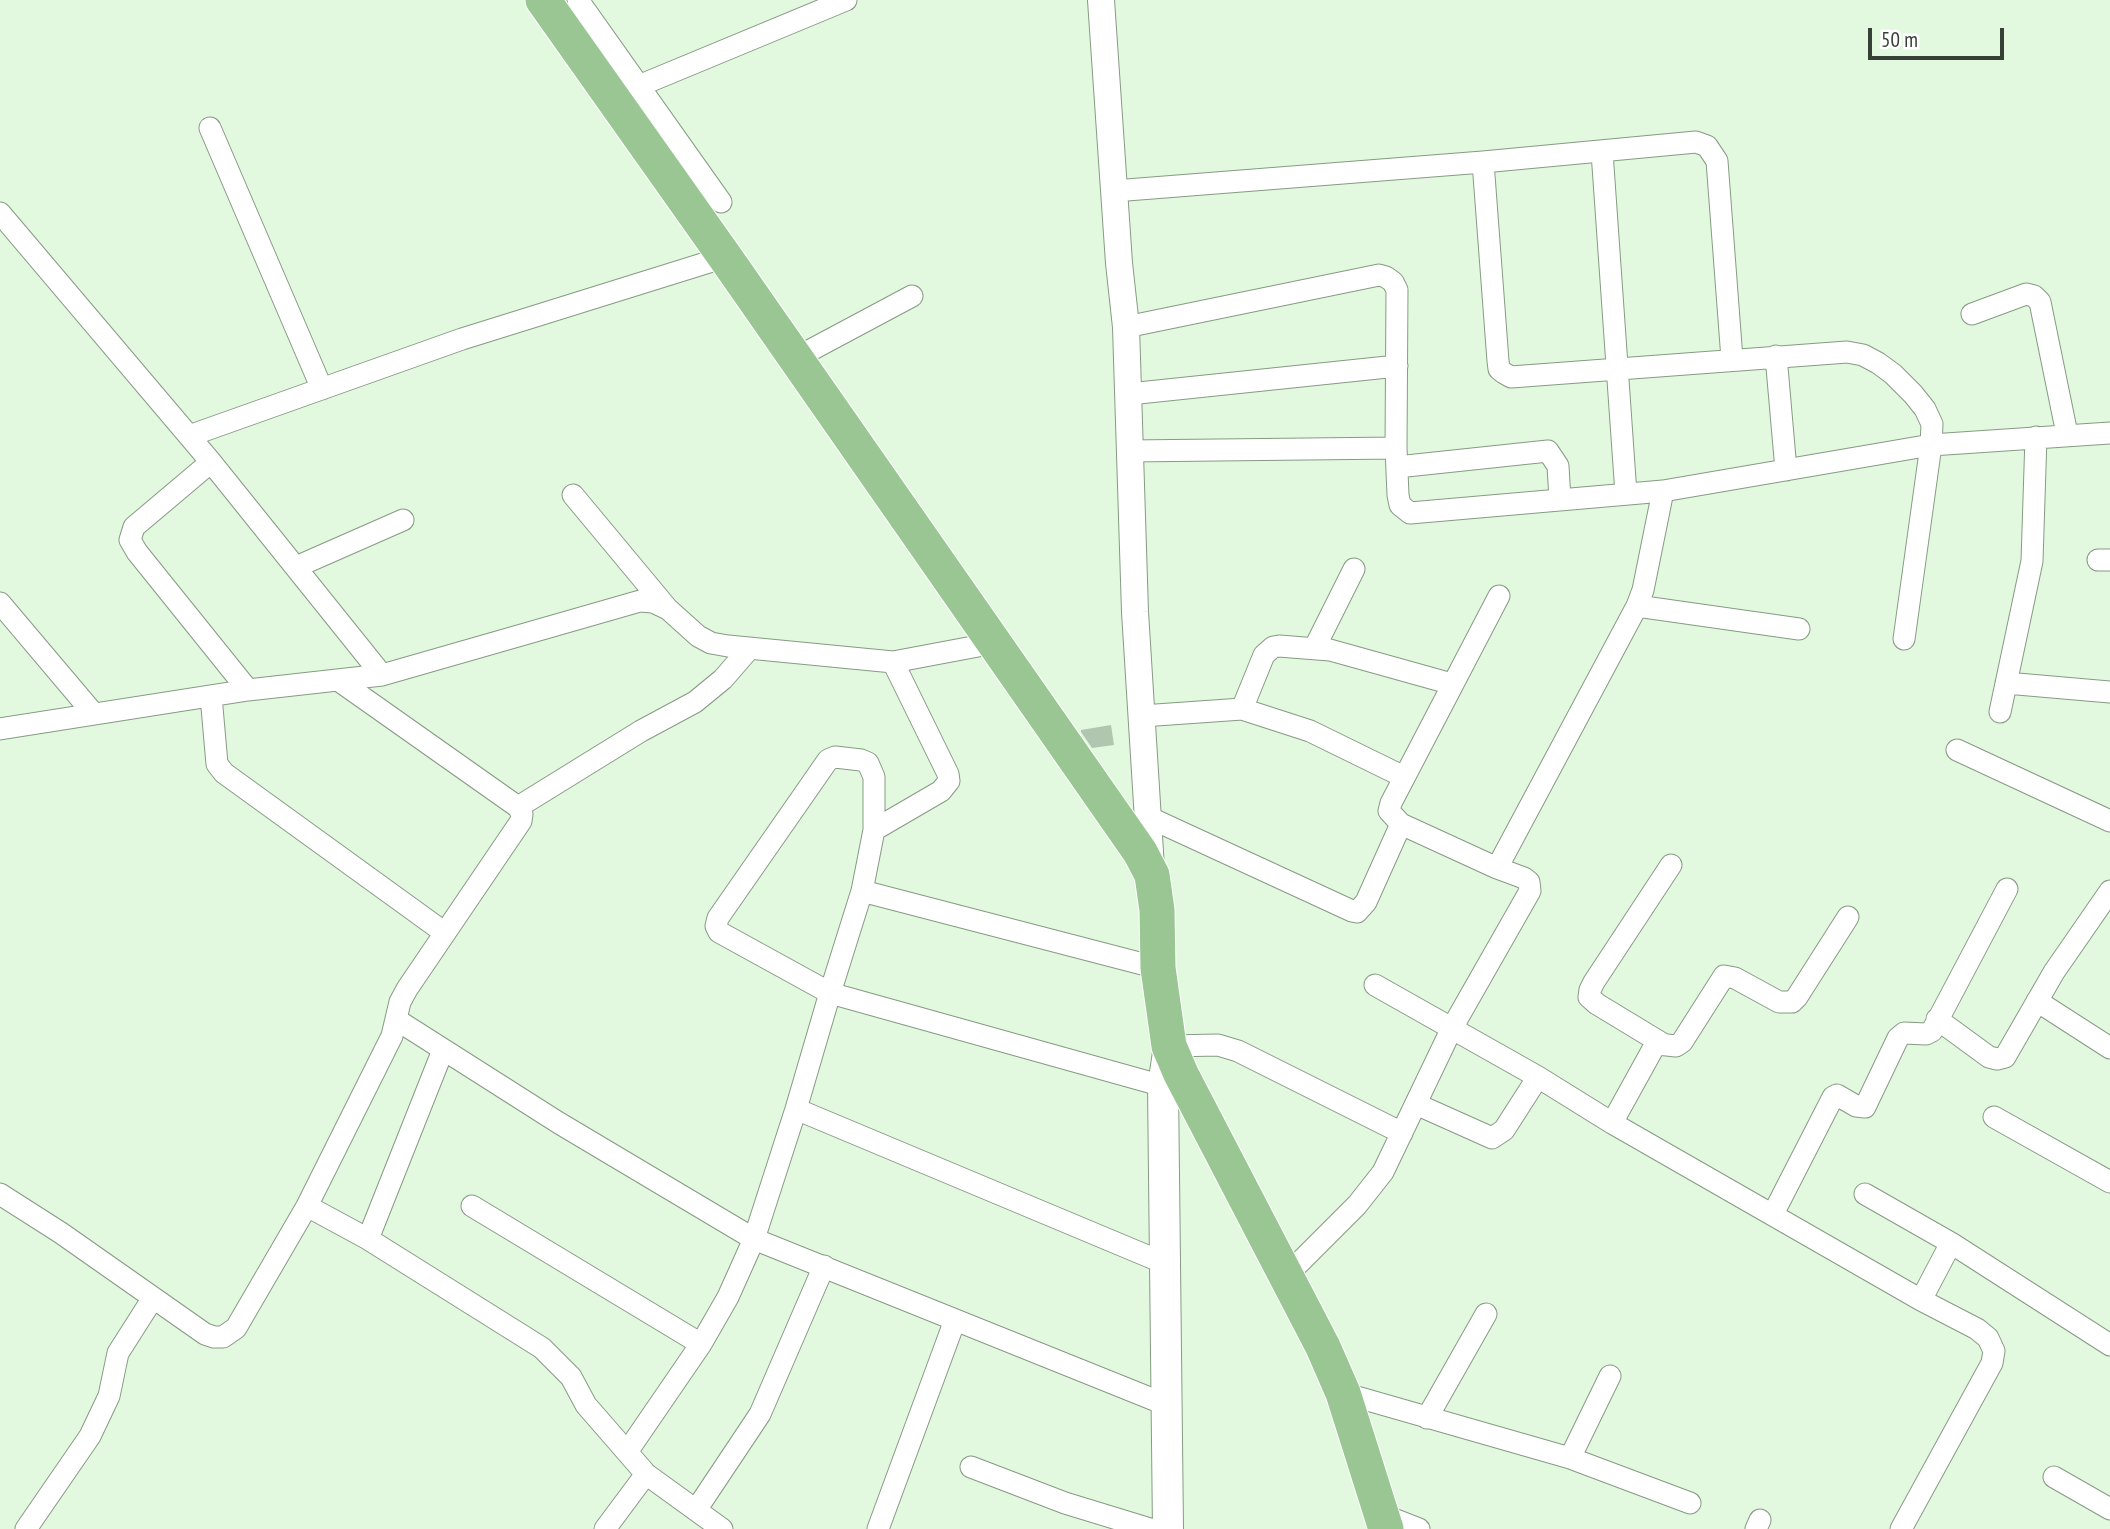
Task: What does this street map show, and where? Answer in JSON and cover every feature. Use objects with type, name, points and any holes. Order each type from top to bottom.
[{"type":"highway","points":[[543,0],[626,92],[725,257],[1128,835],[1152,875],[1157,910],[1158,968],[1169,1046],[1185,1083],[1323,1347],[1343,1393],[1385,1522]]},
{"type":"main road","points":[[1168,1529],[1163,1086],[1169,1046]]},
{"type":"street","points":[[578,0],[626,92],[721,202]]},
{"type":"street","points":[[626,92],[846,0]]},
{"type":"street","points":[[1101,0],[1126,327],[1129,452],[1152,875]]},
{"type":"street","points":[[210,128],[321,389]]},
{"type":"street","points":[[1114,191],[1696,142],[1707,146],[1717,161],[1732,359]]},
{"type":"street","points":[[1602,152],[1626,494]]},
{"type":"street","points":[[1483,162],[1499,369],[1511,377],[1847,352],[1863,355],[1878,363],[1893,374],[1925,409],[1932,424],[1931,446],[1904,639]]},
{"type":"street","points":[[0,214],[211,462],[382,675]]},
{"type":"street","points":[[189,436],[462,339],[725,257]]},
{"type":"street","points":[[1126,327],[1379,275],[1386,277],[1393,282],[1397,290],[1396,457],[1400,505],[1410,513],[1663,491],[1931,446],[2110,433]]},
{"type":"street","points":[[1972,314],[2026,294],[2034,296],[2039,302],[2067,435]]},
{"type":"street","points":[[794,359],[912,296]]},
{"type":"street","points":[[1776,356],[1786,470]]},
{"type":"street","points":[[1129,394],[1397,366]]},
{"type":"street","points":[[2000,712],[2032,561],[2036,438]]},
{"type":"street","points":[[1129,452],[1396,457],[1548,452],[1558,466],[1560,500]]},
{"type":"street","points":[[211,462],[134,527],[130,540],[248,691]]},
{"type":"street","points":[[1497,868],[1637,606],[1643,590],[1663,491]]},
{"type":"street","points":[[573,495],[668,609],[686,626],[711,643],[893,662],[994,643]]},
{"type":"street","points":[[296,568],[403,520]]},
{"type":"street","points":[[1315,647],[1354,569]]},
{"type":"street","points":[[1286,1276],[1373,1187],[1452,1028],[1530,891],[1530,882],[1524,878],[1401,824],[1389,811],[1404,777],[1499,596]]},
{"type":"street","points":[[0,729],[211,696],[382,675],[640,601],[653,602],[668,609]]},
{"type":"street","points":[[0,603],[93,713]]},
{"type":"street","points":[[1637,606],[1799,629]]},
{"type":"street","points":[[1242,709],[1268,650],[1279,646],[1315,647],[1452,684]]},
{"type":"street","points":[[518,807],[641,731],[695,702],[723,679],[749,649]]},
{"type":"street","points":[[874,830],[941,791],[949,781],[893,662]]},
{"type":"street","points":[[0,1194],[205,1334],[215,1337],[230,1334],[236,1328],[307,1206],[386,1048],[397,1020],[400,1002],[407,989],[521,821],[522,814],[518,807],[338,680]]},
{"type":"street","points":[[2007,683],[2110,692]]},
{"type":"street","points":[[211,696],[217,764],[223,773],[445,933]]},
{"type":"street","points":[[1142,716],[1242,709],[1310,731],[1404,777]]},
{"type":"street","points":[[1957,750],[2110,821]]},
{"type":"street","points":[[627,1452],[701,1344],[728,1297],[754,1239],[796,1109],[830,993],[862,891],[874,830],[872,769],[861,760],[835,757],[828,760],[718,918],[716,926],[719,932],[830,993],[1163,1086]]},
{"type":"street","points":[[1148,817],[1357,912],[1366,902],[1401,824]]},
{"type":"street","points":[[1671,865],[1594,982],[1589,997],[1663,1044],[1671,1046],[1682,1042],[1724,976],[1735,978],[1779,1002],[1792,1002],[1848,917]]},
{"type":"street","points":[[1773,1214],[1833,1097],[1838,1095],[1856,1106],[1865,1107],[1898,1038],[1904,1033],[1926,1034],[1932,1031],[2007,889]]},
{"type":"street","points":[[862,891],[1158,968]]},
{"type":"street","points":[[1937,1019],[1989,1057],[2005,1057],[2037,1001],[2110,891]]},
{"type":"street","points":[[1375,985],[1921,1300],[1977,1329],[1987,1338],[1994,1351],[1992,1363],[1901,1529]]},
{"type":"street","points":[[2037,1001],[2110,1048]]},
{"type":"street","points":[[397,1020],[559,1123],[754,1239],[1167,1405]]},
{"type":"street","points":[[1612,1123],[1650,1052],[1654,1047],[1663,1044]]},
{"type":"street","points":[[1169,1046],[1218,1045],[1238,1051],[1402,1133]]},
{"type":"street","points":[[368,1239],[443,1050]]},
{"type":"street","points":[[1416,1104],[1492,1138],[1504,1130],[1538,1077]]},
{"type":"street","points":[[796,1109],[1164,1263]]},
{"type":"street","points":[[1994,1117],[2110,1182]]},
{"type":"street","points":[[1865,1194],[1951,1243],[2110,1345]]},
{"type":"street","points":[[307,1206],[368,1239],[542,1348],[570,1377],[586,1405],[646,1474],[722,1529]]},
{"type":"street","points":[[472,1206],[701,1344]]},
{"type":"street","points":[[1921,1300],[1951,1243]]},
{"type":"street","points":[[696,1510],[760,1414],[824,1266]]},
{"type":"street","points":[[26,1529],[90,1436],[109,1396],[118,1353],[153,1297]]},
{"type":"street","points":[[1427,1418],[1486,1314]]},
{"type":"street","points":[[878,1529],[955,1320]]},
{"type":"street","points":[[1570,1458],[1610,1376]]},
{"type":"street","points":[[1343,1393],[1570,1458],[1690,1503]]},
{"type":"street","points":[[971,1467],[1076,1507],[1150,1529]]},
{"type":"street","points":[[605,1529],[646,1474]]},
{"type":"street","points":[[2054,1476],[2110,1508]]},
{"type":"street","points":[[1385,1522],[1419,1529]]},
{"type":"building","points":[[1111,725],[1114,745],[1092,748],[1081,732],[1081,730]]}]
